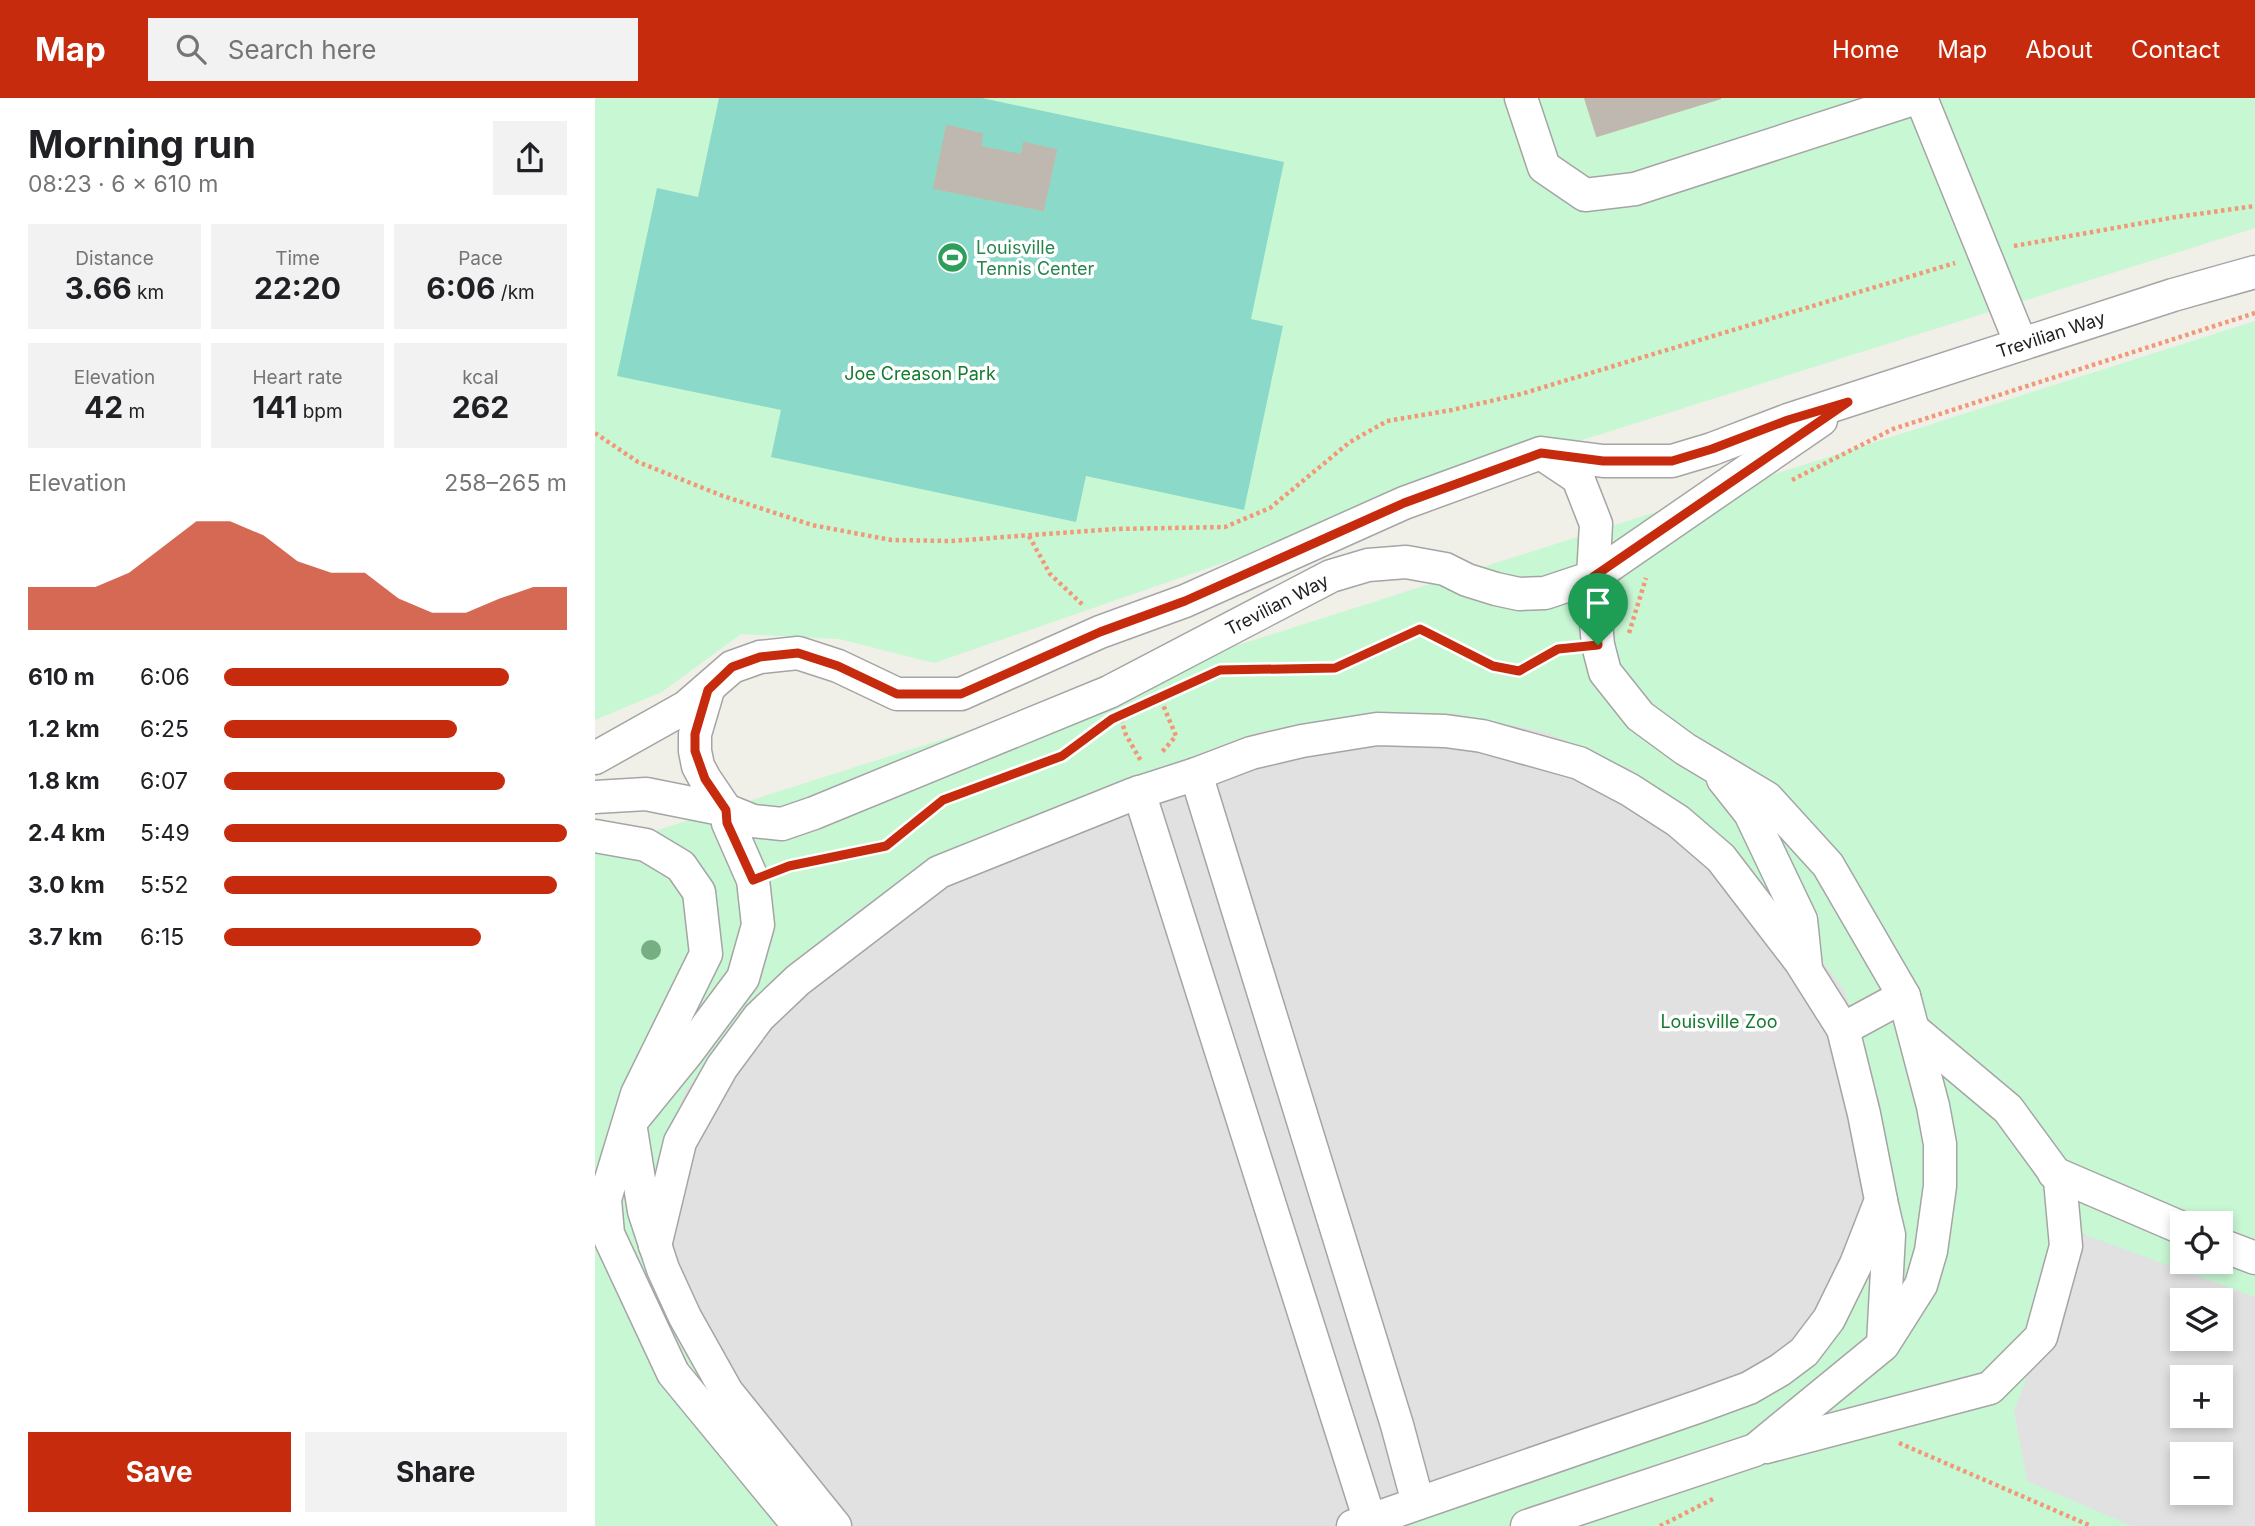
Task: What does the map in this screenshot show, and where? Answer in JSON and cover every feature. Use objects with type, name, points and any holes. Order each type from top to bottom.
[{"type":"street","points":[[1521,98],[1544,167],[1585,195],[1635,189],[1918,98],[2021,344]]},
{"type":"street","name":"Trevilian Way","points":[[595,758],[687,706],[732,667],[760,657],[798,653],[838,666],[897,694],[961,694],[1100,632],[1185,601],[1404,503],[1541,453],[1603,461],[1672,461],[2021,344],[2173,295],[2255,272]]},
{"type":"street","name":"Trevilian Way","points":[[595,797],[646,794],[726,810],[753,821],[782,824],[1109,692],[1331,576],[1368,565],[1406,562],[1445,569],[1467,580],[1519,594],[1545,593],[1593,577],[1848,402]]},
{"type":"street","points":[[1541,453],[1579,478],[1596,524],[1593,577],[1598,645],[1605,672],[1640,716],[1685,749],[1767,798],[1828,865],[1904,996],[1915,1031],[1940,1144],[1940,1186],[1931,1251],[1921,1285],[1883,1345],[1755,1450]]},
{"type":"street","points":[[708,690],[695,734],[695,751],[705,779],[726,810],[727,823],[753,880],[758,925],[743,978],[630,1123],[643,1211],[663,1269],[685,1317],[727,1392],[835,1526]]},
{"type":"street","points":[[655,1246],[680,1142],[722,1067],[759,1017],[798,980],[939,872],[1139,792],[1251,753],[1303,741],[1377,730],[1445,731],[1482,736],[1580,763],[1630,790],[1678,821],[1721,858],[1807,973],[1843,1029],[1889,1236],[1883,1345]]},
{"type":"street","points":[[1711,765],[1750,813],[1796,909],[1801,920],[1807,973]]},
{"type":"street","points":[[1196,774],[1397,1425],[1418,1503]]},
{"type":"street","points":[[1139,792],[1362,1524],[1749,1388],[1780,1370],[1804,1352],[1829,1319],[1856,1264],[1881,1200]]},
{"type":"street","points":[[595,836],[646,845],[681,866],[699,892],[706,954],[637,1094],[605,1199],[608,1234],[673,1373],[799,1526]]},
{"type":"street","points":[[1843,1029],[1904,996]]},
{"type":"street","points":[[1527,1526],[1755,1450],[1990,1388],[2041,1337],[2066,1246],[2060,1180],[2007,1109],[1915,1031]]},
{"type":"street","points":[[2055,1173],[2170,1223]]},
{"type":"street","points":[[2233,1250],[2255,1258]]},
{"type":"path","points":[[595,433],[638,463],[723,496],[812,525],[891,540],[951,541],[1114,529],[1225,527],[1270,508],[1350,442],[1387,421],[1521,394],[1984,254],[2032,242],[2255,206]]},
{"type":"path","points":[[1785,484],[1893,429],[2255,313]]},
{"type":"path","points":[[1208,675],[1220,670],[1335,668],[1420,629],[1493,666],[1519,671],[1558,649],[1626,644],[1646,576]]},
{"type":"path","points":[[1150,701],[1160,696],[1176,736],[1157,758]]},
{"type":"path","points":[[1112,719],[1120,715]]},
{"type":"path","points":[[753,880],[789,866],[886,846],[943,800],[1062,756],[1092,733]]},
{"type":"path","points":[[1894,1441],[2091,1526]]},
{"type":"path","points":[[1660,1526],[1719,1496]]},
{"type":"green space","name":"Joe Creason Park","points":[[595,98],[2255,98],[2255,228],[1541,453],[934,663],[839,639],[741,634],[662,692],[595,720]]},
{"type":"green space","name":"Louisville Tennis Center","points":[[719,98],[982,98],[1284,162],[1251,319],[1283,326],[1244,510],[1086,476],[1076,522],[771,457],[781,410],[617,376],[657,188],[698,197]]},
{"type":"green space","name":"Louisville Zoo","points":[[2255,321],[2255,1526],[595,1526],[595,850]]},
{"type":"shaded area","points":[[1452,713],[1545,732],[1632,770],[1727,844],[1771,894],[1845,991],[1880,1104],[1895,1212],[1872,1271],[1822,1349],[1760,1393],[1603,1456],[1391,1526],[815,1526],[759,1468],[681,1347],[636,1243],[655,1173],[686,1090],[732,1031],[777,979],[863,907],[984,838],[1102,789],[1259,732],[1356,716]]},
{"type":"shaded area","points":[[2080,1233],[2170,1266],[2170,1274],[2192,1274],[2230,1288],[2170,1288],[2170,1351],[2233,1351],[2233,1289],[2255,1297],[2255,1526],[2132,1526],[2027,1481],[2014,1411]]},
{"type":"building","points":[[1585,98],[1721,98],[1597,136]]},
{"type":"building","points":[[947,126],[982,134],[980,147],[1022,155],[1024,143],[1056,150],[1043,210],[934,188]]},
{"type":"place","name":"Louisville Tennis Center","points":[[953,258]]},
{"type":"route","points":[[1848,402],[1593,577],[1598,645],[1558,649],[1519,671],[1493,666],[1420,629],[1335,668],[1220,670],[1112,719],[1062,756],[943,800],[886,846],[789,866],[753,880],[727,823],[726,810],[698,766],[695,751],[695,734],[708,690],[732,667],[760,657],[798,653],[838,666],[897,694],[961,694],[1100,632],[1185,601],[1404,503],[1541,453],[1603,461],[1672,461],[1848,402]]}]
